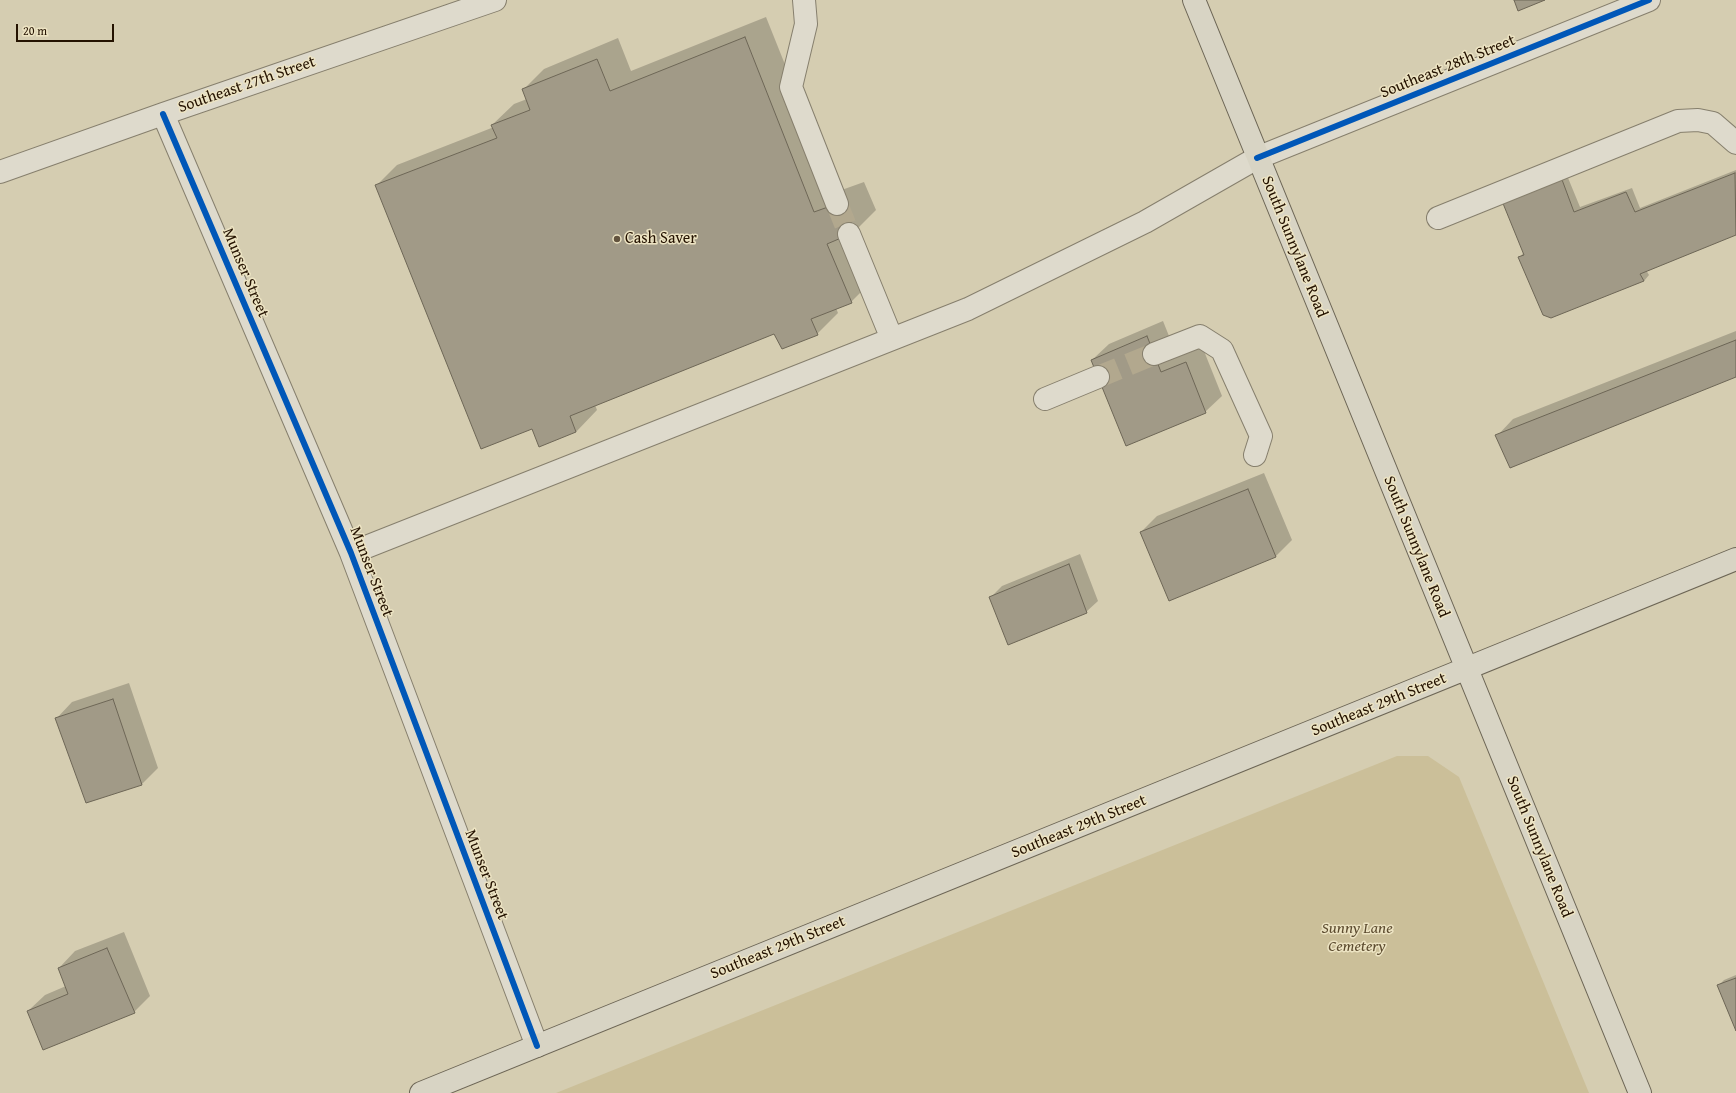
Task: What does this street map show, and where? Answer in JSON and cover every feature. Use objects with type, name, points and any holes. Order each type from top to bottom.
[{"type":"main road","name":"South Sunnylane Road","points":[[1194,0],[1257,158],[1640,1093]]},
{"type":"main road","name":"Southeast 29th Street","points":[[421,1093],[1736,559]]},
{"type":"street","name":"Southeast 27th Street","points":[[0,172],[163,114],[495,0]]},
{"type":"street","points":[[804,0],[806,24],[791,87],[838,204]]},
{"type":"street","name":"Southeast 28th Street","points":[[351,553],[968,309],[1145,222],[1257,158],[1649,0]]},
{"type":"street","name":"Munser Street","points":[[163,114],[351,553],[537,1046]]},
{"type":"street","points":[[1438,218],[1678,121],[1698,120],[1713,123],[1736,143]]},
{"type":"street","points":[[850,234],[892,339]]},
{"type":"street","points":[[1154,354],[1200,336],[1222,350],[1261,436],[1255,455]]},
{"type":"street","points":[[1045,399],[1098,377]]},
{"type":"green space","name":"Sunny Lane Cemetery","points":[[1397,756],[1428,756],[1459,777],[1589,1093],[556,1093]]},
{"type":"building","points":[[1514,0],[1545,0],[1518,11]]},
{"type":"building","name":"Cash Saver","points":[[745,37],[814,212],[842,202],[855,232],[827,244],[852,303],[811,319],[818,335],[782,349],[774,334],[570,416],[576,432],[539,447],[532,429],[481,449],[375,185],[497,138],[491,125],[530,110],[522,89],[597,59],[610,91]]},
{"type":"building","points":[[1735,173],[1736,235],[1640,274],[1644,281],[1551,318],[1543,315],[1518,257],[1524,255],[1502,201],[1561,177],[1574,212],[1626,192],[1635,212]]},
{"type":"building","points":[[1147,336],[1161,372],[1186,362],[1206,413],[1126,446],[1091,360]]},
{"type":"building","points":[[1736,340],[1736,377],[1510,468],[1495,435]]},
{"type":"building","points":[[1248,489],[1276,557],[1169,601],[1140,532]]},
{"type":"building","points":[[1069,564],[1087,613],[1008,645],[989,597]]},
{"type":"building","points":[[113,699],[142,785],[86,803],[55,718]]},
{"type":"building","points":[[107,948],[135,1013],[43,1050],[27,1011],[68,994],[58,968]]},
{"type":"building","points":[[1736,978],[1736,1031],[1717,985]]},
{"type":"tunnel","points":[[837,204],[849,234]]},
{"type":"tunnel","points":[[1098,377],[1154,354]]},
{"type":"cycle path","points":[[1257,158],[1649,0]]},
{"type":"cycle path","points":[[163,114],[351,553],[537,1046]]},
{"type":"place","name":"Cash Saver","points":[[617,239]]}]
